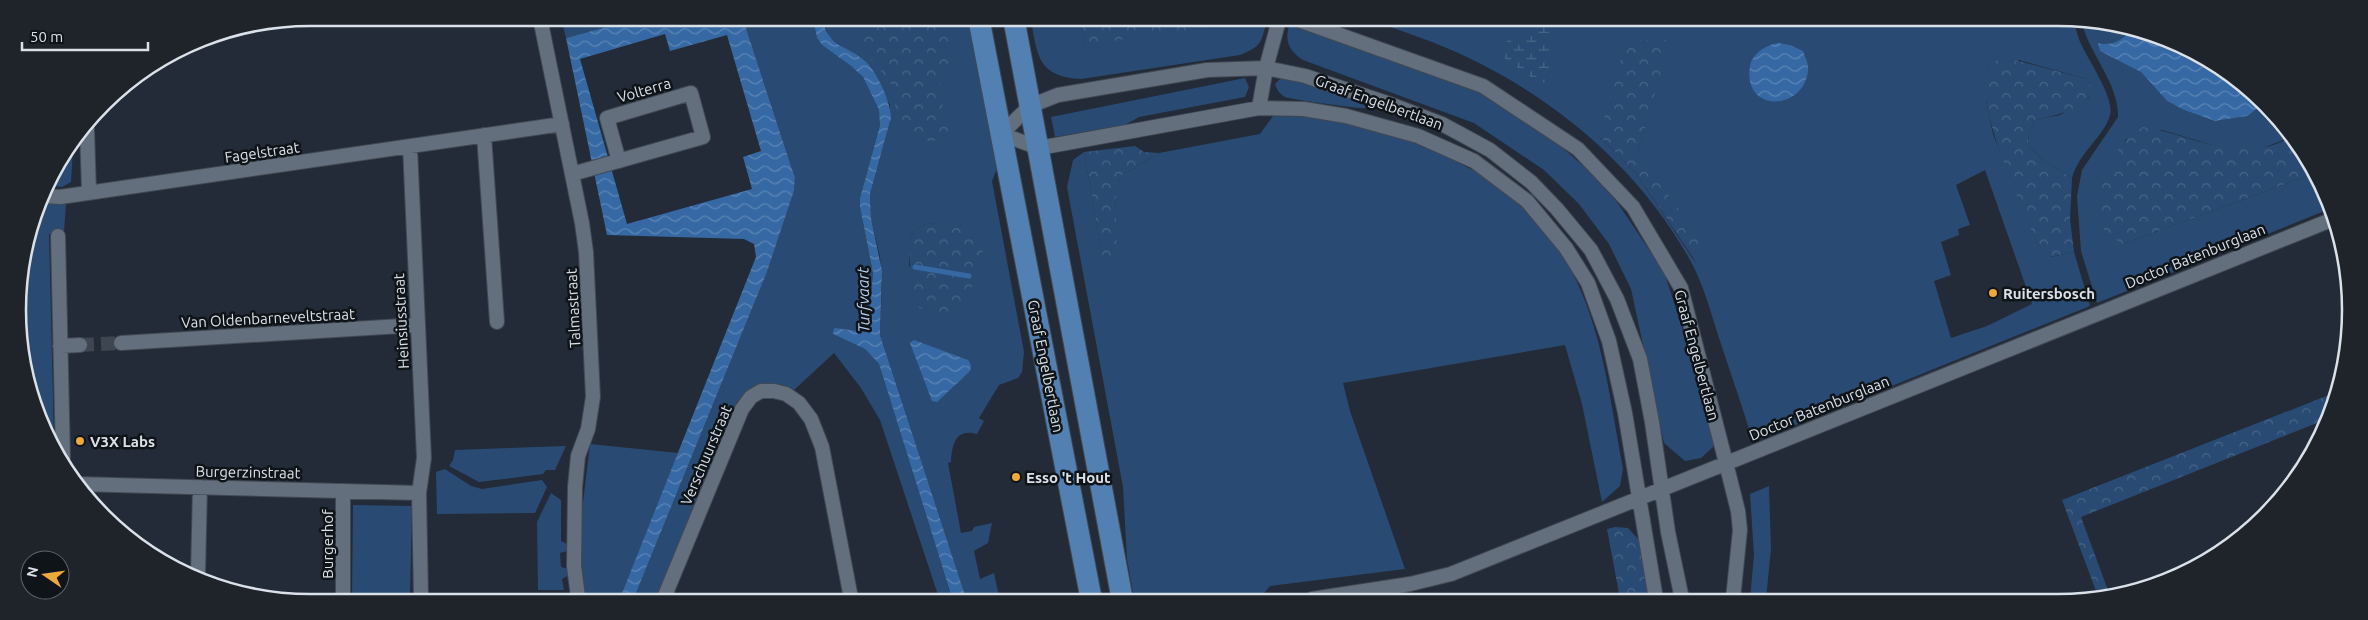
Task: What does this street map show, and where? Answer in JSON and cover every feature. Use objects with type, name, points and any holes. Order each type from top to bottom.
[{"type":"main road","name":"Graaf Engelbertlaan","points":[[980,26],[1090,594]]},
{"type":"main road","points":[[1015,26],[1121,594]]},
{"type":"street","name":"Talmastraat","points":[[542,26],[586,252],[593,396],[588,429],[578,456],[575,487],[574,566],[578,594]]},
{"type":"street","points":[[1259,108],[1266,68],[1278,26]]},
{"type":"street","name":"Graaf Engelbertlaan","points":[[1318,26],[1483,86],[1578,149],[1634,207],[1681,288],[1726,463],[1738,511],[1740,530],[1734,594]]},
{"type":"street","name":"Graaf Engelbertlaan","points":[[1000,134],[1030,106],[1058,95],[1207,70],[1266,68],[1305,76],[1343,88],[1442,124],[1490,150],[1531,182],[1558,209],[1591,250],[1617,299],[1640,359],[1681,594]]},
{"type":"street","name":"Volterra","points":[[572,174],[614,163],[703,137],[691,94],[607,118],[614,163]]},
{"type":"street","name":"Graaf Engelbertlaan","points":[[1039,148],[1259,108],[1304,109],[1346,116],[1418,136],[1474,161],[1527,201],[1566,248],[1588,283],[1610,341],[1625,414],[1637,497],[1655,594]]},
{"type":"street","name":"Fagelstraat","points":[[50,196],[60,197],[562,124]]},
{"type":"street","points":[[87,134],[89,192]]},
{"type":"street","points":[[1000,134],[1039,148]]},
{"type":"street","points":[[484,135],[497,322]]},
{"type":"street","name":"Heinsiusstraat","points":[[410,147],[424,458],[419,493]]},
{"type":"street","name":"Doctor Batenburglaan","points":[[1345,594],[1410,584],[1452,574],[1637,497],[2328,221]]},
{"type":"street","points":[[58,236],[63,449]]},
{"type":"street","name":"Van Oldenbarneveltstraat","points":[[121,343],[418,325]]},
{"type":"street","points":[[60,346],[80,345]]},
{"type":"street","name":"Verschuurstraat","points":[[666,594],[742,409],[751,397],[761,391],[786,394],[799,403],[811,419],[822,447],[850,594]]},
{"type":"street","name":"Burgerzinstraat","points":[[86,484],[419,493]]},
{"type":"street","points":[[198,571],[200,487]]},
{"type":"street","name":"Burgerhof","points":[[343,491],[343,594]]},
{"type":"street","points":[[419,493],[421,594]]},
{"type":"green space","points":[[563,26],[610,26],[566,38]]},
{"type":"green space","points":[[745,26],[814,26],[817,38],[822,45],[863,77],[879,110],[881,121],[860,198],[860,207],[873,273],[868,329],[865,332],[833,334],[865,349],[879,364],[951,594],[938,594],[880,420],[861,388],[834,353],[794,390],[777,384],[763,384],[750,390],[737,402],[659,594],[636,594],[767,272],[794,191],[795,177]]},
{"type":"green space","points":[[825,26],[972,26],[998,166],[992,181],[1024,352],[1022,372],[1018,378],[999,385],[979,418],[984,421],[977,434],[964,433],[956,439],[952,450],[951,462],[948,463],[961,533],[972,531],[974,527],[992,523],[988,543],[974,551],[980,579],[994,573],[998,592],[1001,594],[965,594],[880,335],[882,286],[880,257],[871,218],[870,194],[890,122],[890,105],[869,66],[829,37]],"holes":[[[928,223],[963,226],[909,267],[911,235],[917,228]]]},
{"type":"green space","points":[[862,26],[946,26],[955,70],[946,74],[939,86],[945,119],[953,123],[953,131],[938,140],[927,141],[912,136],[899,126],[895,113],[893,88],[863,50],[859,35]]},
{"type":"green space","points":[[1032,26],[1081,26],[1085,44],[1214,26],[1265,26],[1260,43],[1253,49],[1240,55],[1081,79],[1056,74],[1048,69],[1042,62],[1035,44]]},
{"type":"green space","points":[[1081,26],[1215,26],[1085,45]]},
{"type":"green space","points":[[1289,26],[1299,26],[1455,80],[1490,97],[1551,138],[1587,169],[1617,202],[1664,272],[1713,422],[1713,447],[1701,458],[1685,461],[1664,443],[1631,289],[1609,244],[1579,204],[1544,170],[1474,123],[1303,60],[1294,52],[1289,44]]},
{"type":"green space","points":[[1388,26],[2075,27],[2081,44],[2109,99],[2110,115],[2103,130],[2080,160],[2072,178],[2042,159],[2028,145],[2029,132],[2035,120],[2060,115],[2089,98],[2087,79],[2019,60],[1988,69],[1986,101],[1993,134],[2037,243],[2051,257],[2074,252],[2090,306],[1753,442],[1699,279],[1670,227],[1647,197],[1622,168],[1565,117],[1501,75],[1467,57]],"holes":[[[1669,40],[1638,153],[1697,265],[1635,172],[1599,136]],[[1985,170],[2032,304],[1987,326],[1951,338],[1934,281],[1951,275],[1941,242],[1959,235],[1958,229],[1970,225],[1956,185]]]},
{"type":"green space","points":[[1540,26],[1549,26],[1552,86],[1531,77],[1500,55],[1507,41]]},
{"type":"green space","points":[[2083,28],[2126,35],[2117,42],[2109,44],[2099,43],[2141,72],[2167,101],[2184,110],[2215,121],[2248,116],[2258,108],[2285,139],[2255,151],[2226,149],[2162,130],[2126,139],[2102,184],[2123,244],[2308,176],[2324,211],[2097,303],[2081,251],[2077,196],[2082,170],[2118,117],[2117,105],[2110,82]]},
{"type":"green space","points":[[1670,40],[1638,153],[1703,243],[1698,265],[1635,172],[1599,136],[1626,41]]},
{"type":"green space","points":[[2004,57],[2087,79],[2093,92],[2075,108],[2035,120],[2029,132],[2028,145],[2042,159],[2072,178],[2070,219],[2074,252],[2050,257],[2037,243],[2001,155],[1992,128],[1985,83],[1989,68],[1996,61]]},
{"type":"green space","points":[[1245,78],[1249,87],[1245,97],[1139,117],[1125,125],[1055,137],[1051,117]]},
{"type":"green space","points":[[1281,78],[1317,87],[1375,109],[1285,97],[1279,92],[1275,84]]},
{"type":"green space","points":[[1273,116],[1336,119],[1385,132],[1473,170],[1507,193],[1525,210],[1550,238],[1564,258],[1581,291],[1590,316],[1604,366],[1623,469],[1620,486],[1602,502],[1582,404],[1565,345],[1343,383],[1350,411],[1405,569],[1270,586],[1263,594],[1133,594],[1127,559],[1123,487],[1067,187],[1073,160],[1084,152],[1103,259],[1115,217],[1116,188],[1121,176],[1159,153],[1260,134]]},
{"type":"green space","points":[[2143,127],[2235,149],[2254,149],[2285,140],[2308,176],[2123,244],[2108,234],[2102,226],[2098,205],[2100,193],[2109,168],[2129,137]]},
{"type":"green space","points":[[1135,146],[1144,152],[1159,153],[1121,176],[1116,196],[1117,235],[1114,255],[1103,260],[1084,152]]},
{"type":"green space","points":[[73,154],[71,182],[62,187],[55,186]]},
{"type":"green space","points":[[47,204],[66,204],[64,232],[49,234],[54,431],[41,401],[32,365],[27,329],[27,291],[36,237]]},
{"type":"green space","points":[[928,223],[963,226],[974,234],[982,248],[982,263],[955,316],[919,308],[916,299],[910,272],[911,235],[917,228]]},
{"type":"green space","points":[[2329,395],[2318,422],[2081,517],[2107,589],[2096,591],[2062,500]]},
{"type":"green space","points":[[590,444],[678,453],[622,594],[585,594],[580,569],[582,511]]},
{"type":"green space","points":[[566,446],[555,470],[546,470],[543,474],[479,482],[449,466],[453,460],[455,450]]},
{"type":"green space","points":[[445,469],[471,486],[482,489],[542,480],[547,487],[535,513],[437,514],[436,472]]},
{"type":"green space","points":[[1769,486],[1771,549],[1766,594],[1750,594],[1754,555],[1750,494]]},
{"type":"green space","points":[[551,493],[561,500],[561,541],[567,544],[567,551],[560,553],[561,567],[568,569],[569,575],[562,579],[564,590],[538,590],[537,522]]},
{"type":"green space","points":[[353,505],[412,506],[410,594],[352,594]]},
{"type":"green space","points":[[1615,527],[1628,528],[1639,540],[1650,594],[1619,594],[1607,529]]},
{"type":"water","points":[[610,26],[745,26],[795,177],[794,191],[767,272],[636,594],[622,594],[756,257],[754,244],[744,239],[607,235],[566,38]],"holes":[[[665,34],[670,51],[727,35],[761,151],[743,157],[752,189],[627,224],[580,59]]]},
{"type":"water","points":[[814,26],[825,26],[833,40],[865,61],[878,80],[889,104],[891,118],[870,194],[871,218],[882,271],[880,335],[965,594],[951,594],[879,364],[865,349],[833,334],[834,328],[865,332],[868,329],[873,273],[860,207],[860,198],[880,125],[879,110],[863,77],[822,45],[817,38]]},
{"type":"water","points":[[2126,35],[2149,41],[2200,64],[2231,85],[2258,108],[2248,116],[2215,121],[2184,110],[2167,101],[2141,72],[2100,51],[2098,43],[2108,44]]},
{"type":"water","points":[[1778,43],[1790,45],[1803,51],[1808,70],[1804,84],[1797,93],[1786,99],[1775,101],[1764,99],[1755,93],[1750,82],[1750,66],[1760,51]]},
{"type":"water","points":[[914,340],[968,360],[971,365],[970,371],[937,402],[932,401],[910,343]]},
{"type":"waterway","points":[[915,267],[969,276]]},
{"type":"tunnel","points":[[80,345],[121,343]]},
{"type":"place","name":"Ruitersbosch","points":[[1993,293]]},
{"type":"place","name":"V3X Labs","points":[[80,441]]},
{"type":"place","name":"Esso 't Hout","points":[[1016,477]]},
{"type":"water label","name":"Turfvaart","points":[[863,300]]}]
